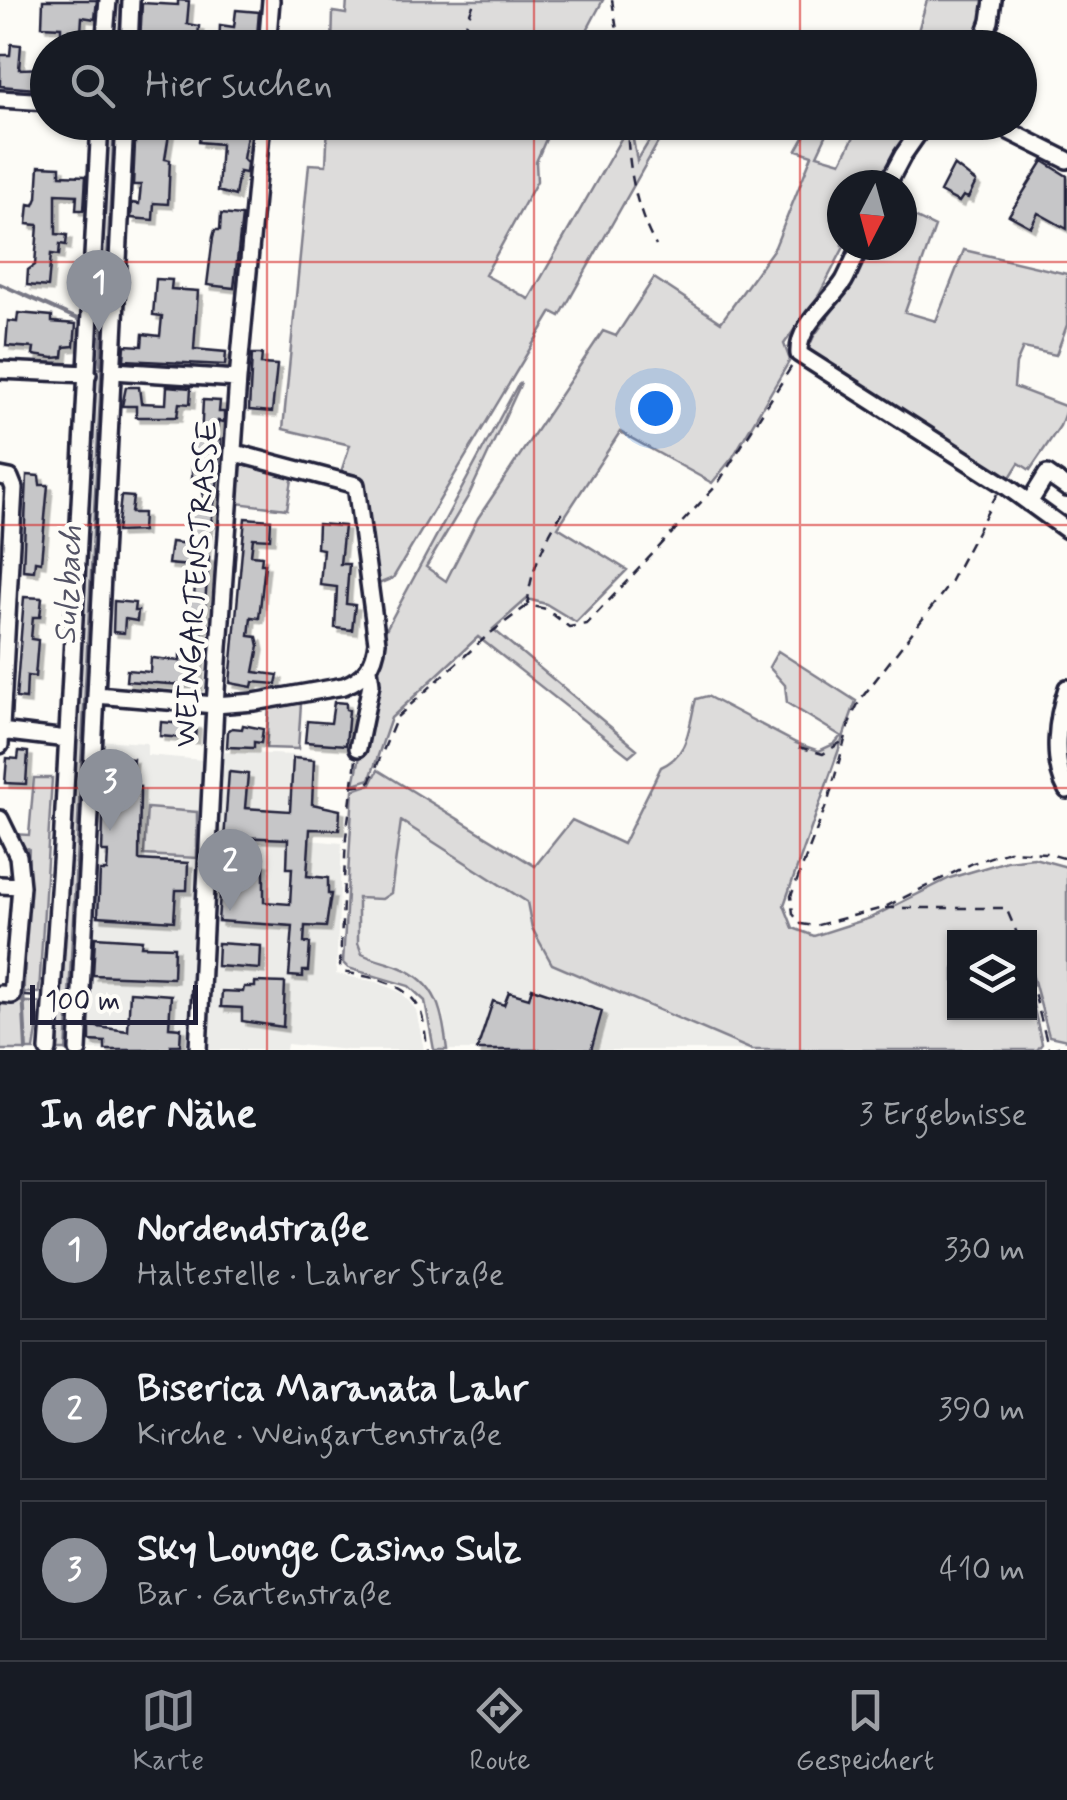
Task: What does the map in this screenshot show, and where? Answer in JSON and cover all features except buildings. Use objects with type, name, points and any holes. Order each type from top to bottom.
[{"type":"street","points":[[106,30],[108,0]]},
{"type":"street","points":[[129,30],[131,0]]},
{"type":"street","points":[[269,30],[271,0]]},
{"type":"street","points":[[985,30],[993,0]]},
{"type":"street","points":[[0,99],[30,101]]},
{"type":"street","points":[[48,1050],[99,140]]},
{"type":"street","points":[[78,1050],[124,140]]},
{"type":"street","name":"WEINGARTENSTRASSE","points":[[198,1050],[214,705],[260,140]]},
{"type":"street","points":[[895,170],[913,140]]},
{"type":"street","points":[[1027,140],[1067,160]]},
{"type":"street","points":[[854,260],[844,281],[806,330],[798,344],[799,354],[1067,530]]},
{"type":"street","points":[[0,370],[88,374]]},
{"type":"street","points":[[112,371],[238,378]]},
{"type":"street","points":[[96,695],[214,705],[320,692],[356,681],[376,657],[356,485],[235,453]]},
{"type":"street","points":[[1029,503],[1047,474],[1067,488]]},
{"type":"street","points":[[0,476],[10,478],[14,488],[0,746]]},
{"type":"street","points":[[358,748],[371,684],[369,669]]},
{"type":"street","points":[[1067,688],[1061,706],[1057,751],[1067,790]]},
{"type":"street","points":[[0,731],[67,739]]},
{"type":"street","points":[[0,994],[12,995],[20,886],[18,856],[2,828]]},
{"type":"street","points":[[0,884],[20,886]]},
{"type":"street","points":[[0,936],[18,938]]},
{"type":"path","points":[[464,30],[476,0]]},
{"type":"path","points":[[612,0],[617,30]]},
{"type":"path","points":[[628,140],[644,225],[656,246]]},
{"type":"path","points":[[528,605],[546,609],[570,627],[587,624],[717,485],[799,354]]},
{"type":"path","points":[[1002,484],[948,586],[860,700],[844,740],[829,798],[790,896],[801,924],[814,926],[883,908],[974,863],[1008,851],[1046,853],[1067,859]]},
{"type":"path","points":[[351,786],[370,780],[397,717],[488,635],[528,605],[531,583],[564,510]]},
{"type":"path","points":[[800,747],[822,754],[844,740]]},
{"type":"path","points":[[358,748],[351,786],[340,966],[343,972],[378,979],[407,992],[420,1010],[428,1050]]},
{"type":"path","points":[[883,908],[1006,908],[1016,930]]},
{"type":"path","points":[[33,996],[41,998]]},
{"type":"path","points":[[1037,1002],[1050,1050],[1067,1044]]},
{"type":"shaded area","points":[[347,0],[603,0],[587,30],[332,30],[333,12],[346,14]]},
{"type":"shaded area","points":[[927,0],[989,0],[980,30],[918,30]]},
{"type":"shaded area","points":[[105,140],[119,140],[108,365],[100,365],[104,285],[98,284]]},
{"type":"shaded area","points":[[327,140],[546,140],[536,162],[537,181],[485,275],[529,299],[620,140],[633,140],[637,161],[650,140],[659,140],[560,316],[552,312],[393,578],[376,585],[360,482],[340,475],[350,445],[283,429],[309,164],[326,165]]},
{"type":"shaded area","points":[[803,140],[824,140],[817,155],[841,162],[852,140],[906,140],[886,170],[827,170],[827,260],[837,260],[819,295],[784,344],[790,360],[733,457],[712,483],[620,432],[558,527],[627,570],[576,622],[546,604],[527,599],[493,629],[637,749],[629,756],[478,637],[391,718],[370,779],[354,784],[384,646],[383,635],[517,386],[521,383],[469,495],[426,567],[446,581],[478,518],[603,331],[616,336],[654,278],[721,322],[775,247],[812,155],[797,150]]},
{"type":"shaded area","points":[[917,218],[935,227],[905,312],[936,321],[964,250],[1067,274],[1067,325],[1056,355],[1023,348],[1016,364],[1014,387],[1067,407],[1060,426],[1030,470],[1019,463],[1009,479],[810,354],[814,336],[852,284],[864,260],[917,260]]},
{"type":"shaded area","points":[[95,368],[106,369],[72,1050],[58,1050]]},
{"type":"shaded area","points":[[240,459],[293,474],[287,509],[236,503]]},
{"type":"shaded area","points":[[778,651],[856,701],[784,905],[793,928],[814,936],[870,918],[950,878],[1007,861],[1034,858],[1067,867],[1067,1040],[1049,1036],[1037,992],[1037,930],[947,930],[947,1020],[1037,1020],[1042,1044],[1037,1050],[752,1050],[552,964],[532,928],[527,902],[401,821],[391,893],[382,899],[358,898],[358,943],[362,954],[412,973],[430,990],[440,1011],[447,1050],[434,1050],[425,1001],[409,986],[348,968],[343,963],[353,790],[371,784],[378,770],[535,866],[572,820],[623,844],[661,767],[683,747],[696,699],[707,696],[819,751],[841,736],[787,703],[785,685],[769,667]]},
{"type":"shaded area","points":[[301,703],[298,749],[266,748],[269,707]]},
{"type":"shaded area","points":[[98,740],[147,743],[147,755],[203,760],[204,751],[314,756],[309,840],[342,843],[336,974],[377,982],[402,993],[416,1010],[424,1050],[349,1050],[287,1044],[286,1050],[84,1050]]},
{"type":"shaded area","points":[[34,778],[52,778],[39,993],[17,992],[13,834],[29,835]]},
{"type":"shaded area","points":[[147,808],[197,812],[197,858],[144,855]]},
{"type":"shaded area","points":[[400,820],[528,903],[532,928],[552,964],[752,1050],[448,1050],[444,1016],[433,991],[418,976],[362,954],[358,943],[357,897],[382,899],[391,893]]},
{"type":"shaded area","points":[[0,1000],[41,1003],[34,1050],[0,1050]]},
{"type":"waterway","name":"Sulzbach","points":[[120,30],[122,0]]},
{"type":"waterway","name":"Sulzbach","points":[[67,1050],[114,140]]},
{"type":"waterway","points":[[0,284],[82,321]]},
{"type":"waterway","points":[[26,1050],[23,989],[28,849]]},
{"type":"place","name":"Nordendstraße","points":[[99,332]]},
{"type":"place","name":"Sky Lounge Casino Sulz","points":[[110,831]]},
{"type":"place","name":"Biserica Maranata Lahr","points":[[230,911]]}]
